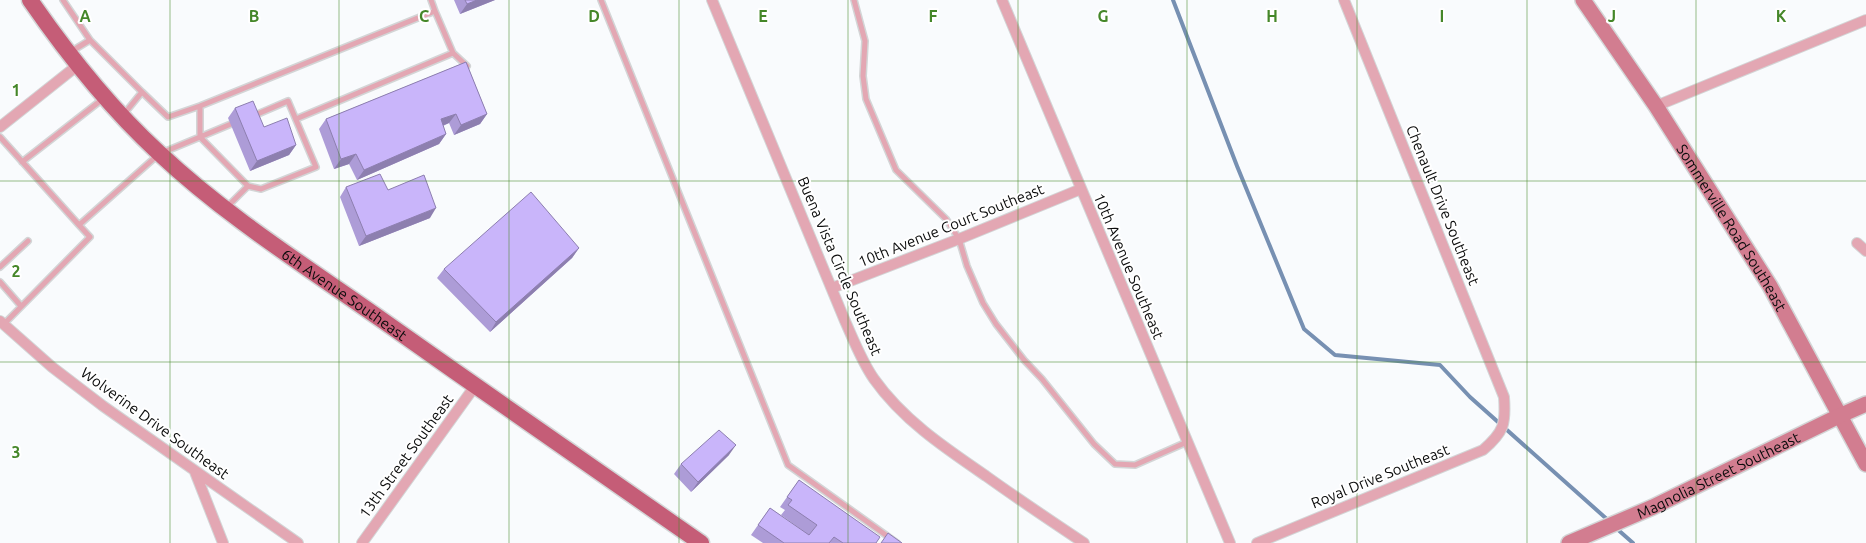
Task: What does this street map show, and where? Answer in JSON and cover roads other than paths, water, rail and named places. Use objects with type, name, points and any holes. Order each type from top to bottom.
[{"type":"main road","name":"6th Avenue Southeast","points":[[30,0],[104,98],[159,154],[225,209],[701,543]]},
{"type":"street","name":"Buena Vista Circle Southeast","points":[[712,0],[858,351],[874,378],[894,403],[917,426],[942,446],[1084,543]]},
{"type":"street","name":"10th Avenue Southeast","points":[[1002,0],[1230,543]]},
{"type":"street","name":"Chenault Drive Southeast","points":[[1344,0],[1504,397],[1504,424]]},
{"type":"street","name":"Sommerville Road Southeast","points":[[1584,0],[1656,106],[1770,286],[1866,464]]},
{"type":"street","points":[[1656,106],[1865,23]]},
{"type":"street","points":[[0,127],[74,59]]},
{"type":"street","name":"10th Avenue Court Southeast","points":[[832,288],[1081,189]]},
{"type":"street","points":[[1857,243],[1866,251]]},
{"type":"street","name":"Wolverine Drive Southeast","points":[[2,322],[52,367],[196,472],[298,543]]},
{"type":"street","name":"13th Street Southeast","points":[[362,543],[475,386]]},
{"type":"street","name":"Magnolia Street Southeast","points":[[1569,543],[1653,507],[1866,404]]},
{"type":"street","name":"Royal Drive Southeast","points":[[1257,543],[1483,450],[1496,438],[1504,424]]},
{"type":"street","points":[[196,472],[222,543]]},
{"type":"lane","points":[[63,0],[90,40],[168,117],[200,106],[435,11]]},
{"type":"lane","points":[[431,0],[453,53],[466,66],[470,74]]},
{"type":"lane","points":[[601,0],[788,465],[897,543]]},
{"type":"lane","points":[[854,0],[865,41],[863,76],[866,98],[880,134],[896,170],[946,219],[959,239],[967,266],[983,303],[996,324],[1094,444],[1115,464],[1135,465],[1187,442]]},
{"type":"lane","points":[[74,59],[90,40]]},
{"type":"lane","points":[[296,119],[453,53]]},
{"type":"lane","points":[[122,117],[142,92]]},
{"type":"lane","points":[[22,162],[104,98]]},
{"type":"lane","points":[[200,106],[200,137],[248,186],[261,189],[316,167],[288,101],[248,118]]},
{"type":"lane","points":[[79,225],[159,154],[231,124]]},
{"type":"lane","points":[[0,137],[90,237],[21,306],[2,322]]},
{"type":"lane","points":[[225,209],[248,186]]},
{"type":"lane","points":[[0,267],[28,241]]},
{"type":"lane","points":[[0,282],[21,306]]},
{"type":"waterway","points":[[1173,0],[1237,166],[1304,329],[1335,355],[1440,365],[1470,397],[1609,521]]},
{"type":"waterway","points":[[1616,528],[1633,543]]}]
